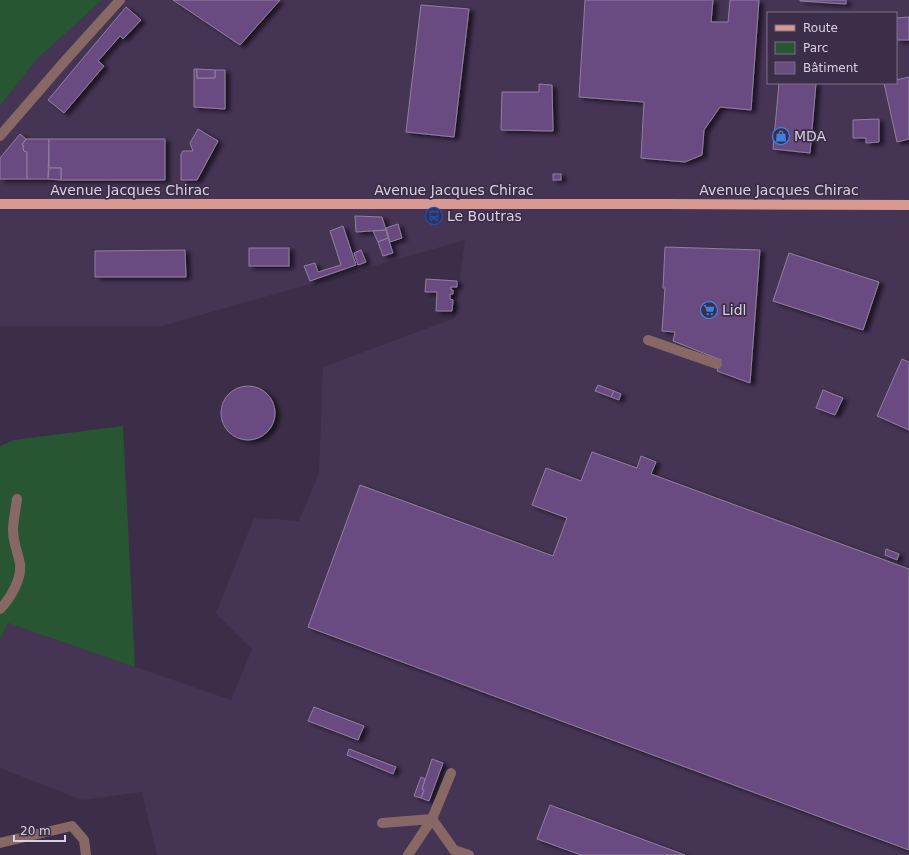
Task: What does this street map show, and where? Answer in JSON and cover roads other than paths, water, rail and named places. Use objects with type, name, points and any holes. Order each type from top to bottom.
[{"type":"main road","name":"Avenue Jacques Chirac","points":[[0,204],[909,205]]},
{"type":"street","points":[[0,136],[120,0]]},
{"type":"street","points":[[648,340],[716,364]]},
{"type":"street","points":[[0,609],[14,591],[19,576],[20,564],[14,545],[13,530],[17,499]]},
{"type":"street","points":[[408,855],[432,819],[451,773]]},
{"type":"street","points":[[382,823],[432,819]]},
{"type":"street","points":[[432,819],[454,850],[469,855]]},
{"type":"street","points":[[0,843],[72,826],[84,840],[86,855]]},
{"type":"place","name":"MDA","points":[[781,136]]},
{"type":"place","name":"Le Boutras","points":[[434,216]]},
{"type":"place","name":"Lidl","points":[[709,310]]}]
